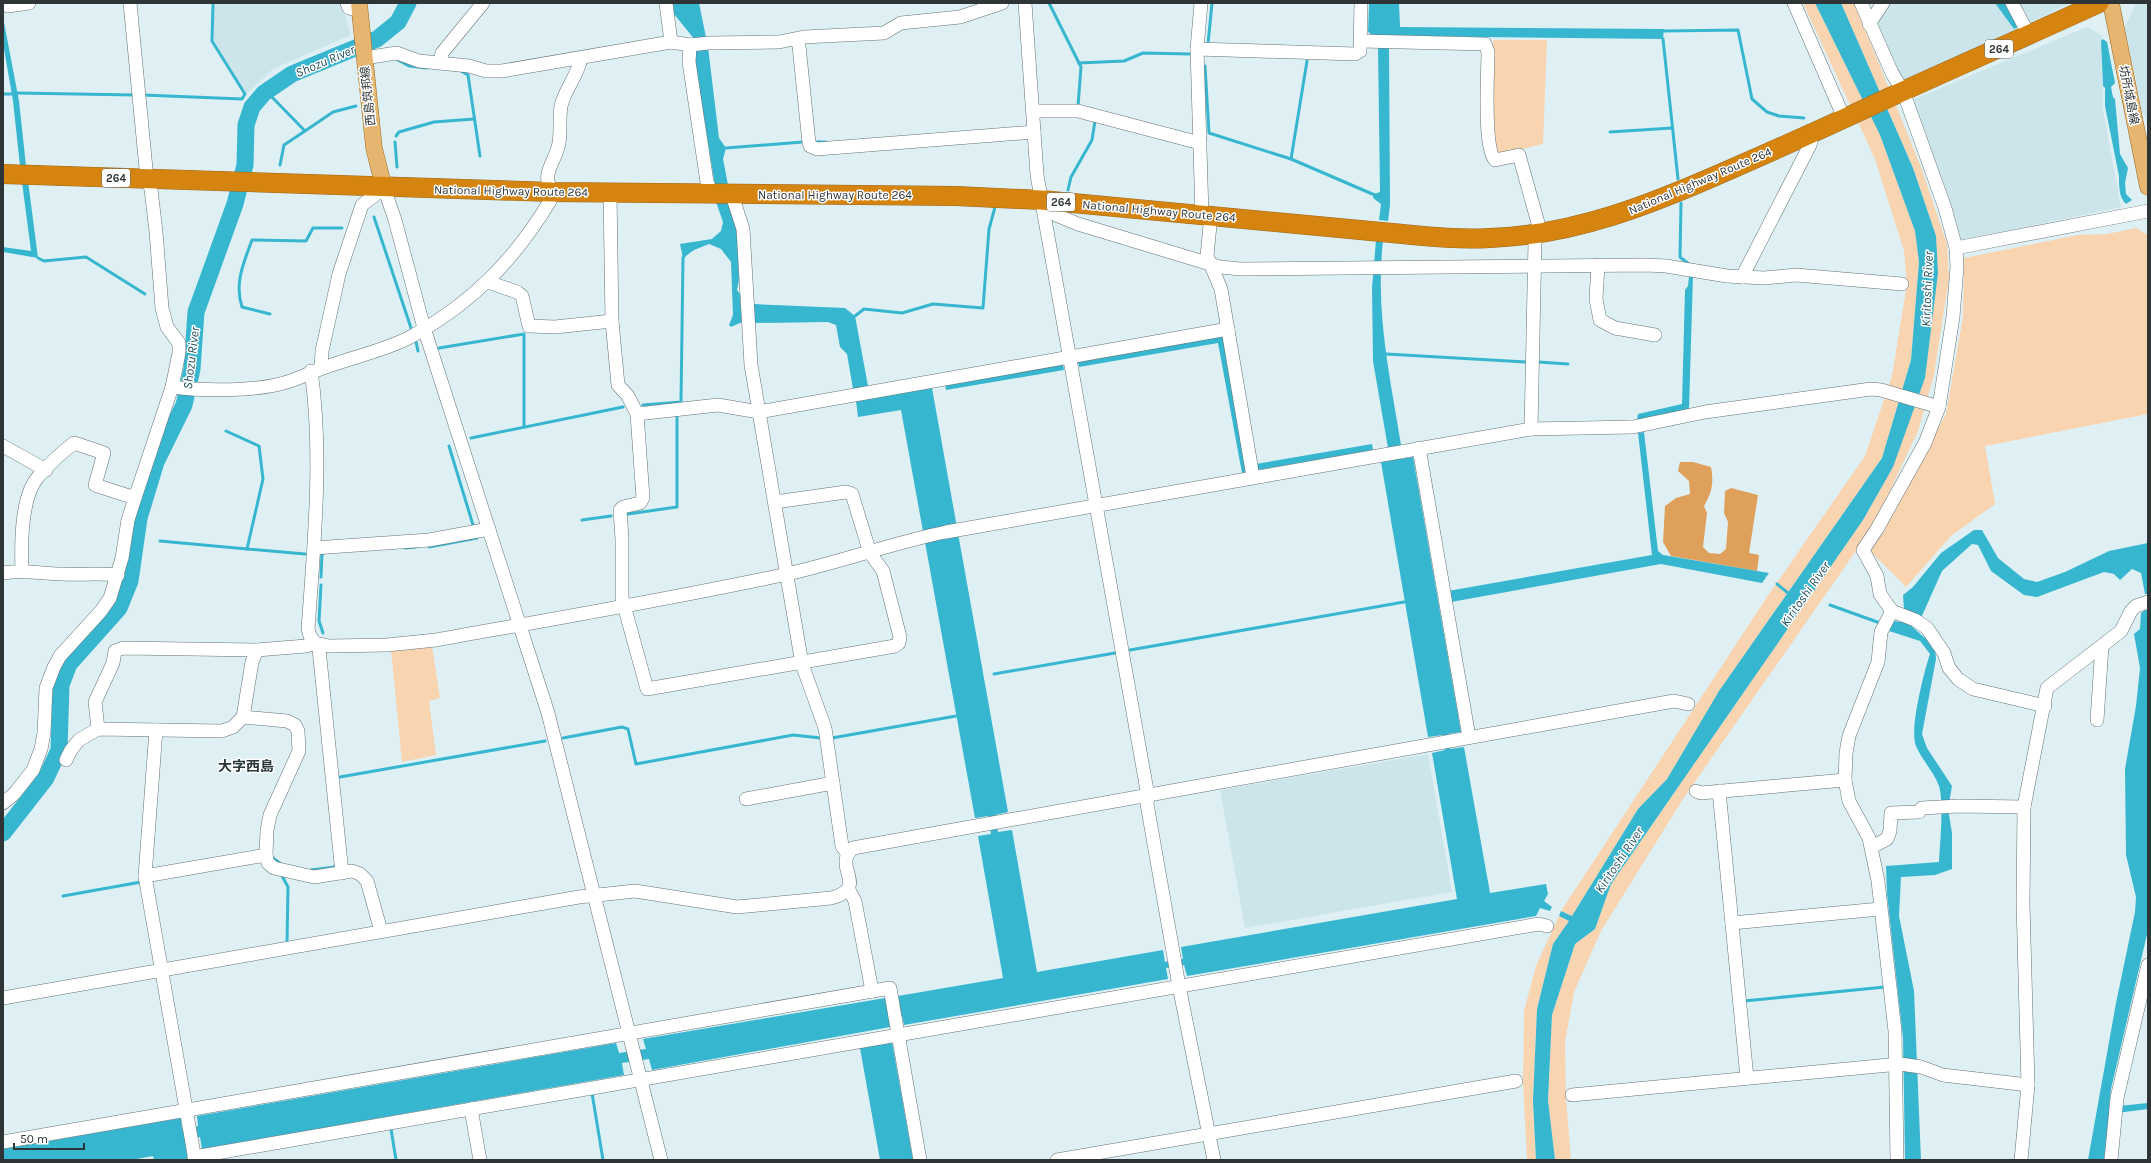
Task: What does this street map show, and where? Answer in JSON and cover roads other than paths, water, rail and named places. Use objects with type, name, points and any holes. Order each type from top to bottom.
[{"type":"highway","name":"National Highway Route 264","points":[[3,174],[254,182],[384,188],[552,192],[732,195],[956,196],[1041,200],[1447,238],[1491,238],[1538,233],[1617,216],[1662,200],[1813,134],[1844,118],[2099,3]]},
{"type":"main road","name":"坊所城島線","points":[[2111,3],[2148,187]]},
{"type":"main road","name":"西島筑邦線","points":[[355,6],[362,33],[374,148],[384,188]]},
{"type":"street","points":[[7,3],[8,6],[29,3]]},
{"type":"street","points":[[3,803],[14,794],[33,770],[41,749],[44,733],[46,688],[54,667],[68,647],[101,611],[110,598],[118,575],[128,520],[175,388],[179,342],[168,327],[162,308],[156,232],[151,189],[147,179],[130,3]]},
{"type":"street","points":[[440,62],[442,53],[483,3]]},
{"type":"street","points":[[666,3],[670,42]]},
{"type":"street","points":[[364,58],[397,53],[419,61],[440,62],[486,71],[502,71],[539,63],[581,58],[670,42],[692,45],[709,42],[779,42],[796,40],[804,37],[884,33],[901,23],[960,17],[1002,3]]},
{"type":"street","points":[[1025,3],[1037,175],[1041,200],[1097,505],[1148,796],[1147,804],[1179,986],[1214,1160]]},
{"type":"street","points":[[1201,3],[1196,49],[1207,256],[1220,289],[1253,477]]},
{"type":"street","points":[[1196,49],[1355,54],[1360,51],[1362,3]]},
{"type":"street","points":[[1794,3],[1844,118]]},
{"type":"street","points":[[1861,3],[1869,24],[1901,92],[1946,208],[1956,248],[1957,267],[1953,317],[1937,406],[1925,443],[1877,529],[1863,550],[1877,576],[1880,594],[1892,612],[1915,620],[1926,628],[1944,653],[1949,668],[1958,679],[1973,688],[2045,706]]},
{"type":"street","points":[[1869,24],[1877,16],[1883,3]]},
{"type":"street","points":[[2012,3],[2029,35]]},
{"type":"street","points":[[796,40],[799,46],[809,143],[810,146],[817,149],[1034,132]]},
{"type":"street","points":[[1361,41],[1485,44],[1488,52],[1488,138],[1492,157],[1495,160],[1519,156],[1535,211],[1538,233],[1535,241],[1531,429]]},
{"type":"street","points":[[692,45],[689,62],[707,182],[713,194]]},
{"type":"street","points":[[175,388],[195,389],[258,387],[289,382],[316,370],[413,336],[461,304],[488,282],[519,249],[546,207],[552,192],[547,184],[549,170],[559,144],[561,106],[580,65],[581,58]]},
{"type":"street","points":[[1032,111],[1078,110],[1200,143]]},
{"type":"street","points":[[1742,277],[1810,145],[1813,134]]},
{"type":"street","points":[[342,873],[318,650],[310,636],[308,629],[314,548],[317,411],[316,370],[322,351],[339,274],[362,205],[384,188],[395,220],[424,328],[548,713],[661,1160]]},
{"type":"street","points":[[610,193],[612,321],[618,385],[628,396],[637,414],[643,498],[640,503],[623,507],[620,510],[623,606],[647,689],[802,664],[895,646],[899,643],[900,637],[883,571],[870,553],[852,494],[846,492],[775,502]]},
{"type":"street","points":[[732,195],[743,229],[751,365],[788,574],[802,664],[825,728],[842,846],[847,853],[849,890],[855,901],[872,991]]},
{"type":"street","points":[[1041,200],[1056,215],[1078,224],[1211,264],[1241,269],[1598,265],[1666,266],[1742,277],[1764,278],[1796,275],[1902,284]]},
{"type":"street","points":[[1956,248],[2148,211]]},
{"type":"street","points":[[1598,265],[1596,299],[1600,320],[1615,328],[1656,334]]},
{"type":"street","points":[[488,282],[517,292],[522,296],[529,326],[555,327],[612,321]]},
{"type":"street","points":[[637,414],[718,405],[759,412],[1228,329]]},
{"type":"street","points":[[98,729],[95,702],[113,663],[115,651],[123,648],[257,650],[306,646],[315,643],[329,646],[387,645],[436,640],[788,574],[941,533],[1531,429],[1634,428],[1729,409],[1871,389],[1885,391],[1937,406]]},
{"type":"street","points":[[22,570],[22,530],[26,503],[37,478],[46,470],[59,454],[74,443],[104,453],[95,485],[135,498]]},
{"type":"street","points":[[3,446],[46,470]]},
{"type":"street","points":[[1419,448],[1469,737]]},
{"type":"street","points":[[314,548],[429,540],[489,529]]},
{"type":"street","points":[[3,573],[22,570],[62,574],[94,573],[118,575]]},
{"type":"street","points":[[2021,1160],[2028,1085],[2024,903],[2024,807],[2045,706],[2047,688],[2121,631],[2131,611],[2136,606],[2148,602]]},
{"type":"street","points":[[1892,612],[1881,632],[1878,662],[1849,736],[1846,753],[1845,780],[1850,801],[1872,847],[1878,881],[1898,1064],[1898,1160]]},
{"type":"street","points":[[2097,720],[2102,646]]},
{"type":"street","points":[[66,760],[71,750],[79,740],[98,729],[222,731],[233,728],[243,716],[252,662],[257,650]]},
{"type":"street","points":[[847,853],[853,848],[1406,750],[1469,737],[1674,701],[1688,704]]},
{"type":"street","points":[[243,716],[287,721],[295,724],[298,731],[298,751],[270,815],[267,830],[266,855],[268,863],[274,868],[289,873],[314,877],[352,871],[360,874],[367,882],[381,932]]},
{"type":"street","points":[[156,730],[145,876],[195,1158],[1539,924],[1547,926]]},
{"type":"street","points":[[1696,791],[1701,793],[1845,780]]},
{"type":"street","points":[[746,799],[833,783]]},
{"type":"street","points":[[1720,791],[1747,1078]]},
{"type":"street","points":[[1872,847],[1887,839],[1890,831],[1891,813],[1919,812],[1922,808],[1944,807],[2024,807]]},
{"type":"street","points":[[145,876],[266,855]]},
{"type":"street","points":[[3,998],[594,896],[635,891],[736,907],[831,898],[846,894],[849,890]]},
{"type":"street","points":[[1732,923],[1880,909]]},
{"type":"street","points":[[2111,1160],[2116,1110],[2148,965]]},
{"type":"street","points":[[3,1142],[186,1109],[890,988],[920,1160]]},
{"type":"street","points":[[1572,1095],[1898,1064],[1921,1067],[1943,1075],[2028,1085]]},
{"type":"street","points":[[1057,1160],[1516,1081]]},
{"type":"street","points":[[471,1109],[480,1160]]},
{"type":"water","points":[[673,3],[699,3],[708,47],[719,138],[726,148],[723,159],[728,185],[715,186],[695,62],[695,40],[674,14]]},
{"type":"water","points":[[1369,3],[1399,3],[1400,27],[1664,29],[1663,39],[1397,36],[1389,48],[1390,205],[1388,221],[1379,220],[1381,204],[1373,198],[1374,194],[1380,192],[1378,47],[1380,35],[1372,35],[1368,32]]},
{"type":"water","name":"Kiritoshi River","points":[[1815,3],[1841,3],[1913,168],[1936,236],[1938,273],[1925,378],[1893,467],[1863,520],[1611,884],[1595,929],[1575,944],[1552,1015],[1548,1100],[1555,1160],[1536,1160],[1533,1101],[1537,1009],[1553,944],[1569,921],[1559,916],[1561,911],[1572,916],[1638,809],[1667,779],[1719,691],[1882,458],[1911,360],[1919,262],[1915,231],[1880,135]]},
{"type":"water","points":[[1995,3],[2008,3],[2019,26],[2014,29]]},
{"type":"water","points":[[3,17],[19,101],[26,166],[20,166],[13,101],[3,43]]},
{"type":"water","points":[[2103,39],[2107,42],[2115,83],[2111,87],[2113,97],[2115,99],[2120,154],[2128,168],[2125,183],[2126,194],[2132,200],[2126,204],[2120,192],[2119,176],[2105,106],[2101,41]]},
{"type":"water","points":[[28,181],[38,258],[3,252],[3,247],[31,251],[22,182]]},
{"type":"water","points":[[716,202],[729,202],[738,229],[739,280],[737,290],[740,294],[741,312],[754,311],[753,304],[845,308],[855,316],[868,386],[865,387],[867,399],[932,388],[1008,812],[995,815],[998,832],[1012,830],[1037,972],[1163,950],[1165,962],[1183,959],[1181,947],[1457,899],[1432,753],[1445,750],[1443,735],[1428,737],[1381,462],[1394,460],[1392,447],[1388,448],[1373,361],[1372,288],[1376,240],[1383,241],[1381,267],[1382,319],[1388,369],[1401,445],[1400,459],[1413,457],[1461,732],[1448,734],[1450,749],[1464,747],[1490,893],[1546,884],[1548,894],[1544,901],[1552,907],[1550,911],[1540,908],[1536,916],[1187,976],[1184,965],[1166,968],[1168,979],[904,1025],[902,1016],[889,1019],[890,1027],[652,1070],[649,1059],[622,1063],[624,1075],[202,1149],[200,1137],[185,1140],[188,1160],[154,1160],[153,1156],[131,1160],[3,1160],[3,1149],[181,1118],[182,1129],[184,1129],[198,1126],[197,1116],[616,1043],[619,1053],[646,1049],[643,1039],[885,998],[887,1007],[900,1005],[898,996],[1003,978],[978,836],[991,834],[988,816],[975,818],[901,410],[858,417],[856,401],[857,388],[853,389],[847,354],[840,347],[836,325],[828,322],[754,323],[742,318],[742,322],[731,327],[729,325],[733,315],[731,262],[721,249],[709,244],[694,250],[683,258],[680,244],[712,239],[721,231],[723,222]]},
{"type":"water","points":[[1689,276],[1693,276],[1689,409],[1637,420],[1638,414],[1682,404],[1685,290],[1688,286]]},
{"type":"water","points":[[1223,335],[1248,472],[1242,473],[1218,343],[1079,367],[1078,361]]},
{"type":"water","points":[[1063,364],[1064,370],[946,390],[945,384]]},
{"type":"water","points":[[1644,432],[1658,551],[1663,555],[1769,573],[1762,583],[1661,564],[1451,602],[1448,591],[1652,555],[1638,433]]},
{"type":"water","points":[[1372,444],[1373,450],[1258,470],[1256,464]]},
{"type":"water","points":[[1974,530],[1982,530],[1998,558],[2024,579],[2037,582],[2065,572],[2109,551],[2148,543],[2148,594],[2145,594],[2141,573],[2132,569],[2120,580],[2114,574],[2104,572],[2037,597],[2024,595],[1991,571],[1978,545],[1972,544],[1942,571],[1921,618],[1904,609],[1903,595],[1913,587],[1941,553]]},
{"type":"water","points":[[2148,608],[2148,930],[2111,1089],[2109,1107],[2148,1103],[2148,1109],[2109,1114],[2104,1160],[2088,1160],[2116,1003],[2135,912],[2136,897],[2126,855],[2125,769],[2136,706],[2140,668],[2134,634],[2140,629],[2141,613]]},
{"type":"water","points":[[1894,621],[1908,623],[1935,647],[1936,659],[1922,734],[1927,748],[1952,786],[1948,809],[1952,833],[1952,869],[1935,875],[1901,877],[1899,916],[1914,991],[1921,1160],[1905,1160],[1903,1038],[1887,894],[1886,866],[1939,862],[1941,802],[1937,781],[1916,746],[1914,738],[1918,701],[1930,654],[1920,641],[1889,631]]},
{"type":"water","points":[[892,1042],[913,1160],[880,1160],[860,1048]]},
{"type":"waterway","points":[[143,95],[242,99],[245,94],[212,41],[213,3]]},
{"type":"waterway","name":"Shozu River","points":[[3,833],[46,778],[59,750],[61,685],[69,664],[119,608],[130,581],[139,518],[156,462],[184,405],[192,369],[196,312],[235,204],[245,165],[246,125],[252,107],[264,93],[292,74],[377,39],[398,22],[408,3]]},
{"type":"waterway","points":[[1049,3],[1081,67],[1078,106]]},
{"type":"waterway","points":[[1208,44],[1212,3]]},
{"type":"waterway","points":[[1664,31],[1738,30],[1752,99],[1767,112],[1779,116],[1804,118]]},
{"type":"waterway","points":[[1663,39],[1678,179]]},
{"type":"waterway","points":[[1079,63],[1124,61],[1143,53],[1190,54]]},
{"type":"waterway","points":[[398,60],[409,66],[427,68]]},
{"type":"waterway","points":[[1291,159],[1307,61]]},
{"type":"waterway","points":[[1205,66],[1209,133],[1291,159],[1377,196]]},
{"type":"waterway","points":[[461,71],[468,75],[480,156]]},
{"type":"waterway","points":[[17,93],[135,95]]},
{"type":"waterway","points":[[264,93],[269,94],[305,131],[284,145],[280,165]]},
{"type":"waterway","points":[[3,94],[12,94]]},
{"type":"waterway","points":[[305,131],[333,112],[356,106]]},
{"type":"waterway","points":[[396,136],[399,132],[434,122],[474,119]]},
{"type":"waterway","points":[[1068,190],[1071,177],[1092,140],[1095,121]]},
{"type":"waterway","points":[[1610,132],[1672,128]]},
{"type":"waterway","points":[[395,142],[397,167]]},
{"type":"waterway","points":[[726,148],[803,142]]},
{"type":"waterway","points":[[814,142],[826,142]]},
{"type":"waterway","points":[[1681,203],[1680,257],[1690,265]]},
{"type":"waterway","points":[[855,316],[864,309],[902,313],[933,304],[983,308],[989,229],[995,207]]},
{"type":"waterway","points":[[374,217],[412,331]]},
{"type":"waterway","points":[[270,314],[242,307],[239,290],[241,273],[252,240],[306,241],[313,228],[342,228]]},
{"type":"waterway","points":[[643,405],[681,402],[683,258],[685,254]]},
{"type":"waterway","points":[[38,258],[44,261],[86,257],[145,294]]},
{"type":"waterway","points":[[439,348],[524,334],[524,427]]},
{"type":"waterway","points":[[416,342],[418,351]]},
{"type":"waterway","points":[[1386,354],[1526,362]]},
{"type":"waterway","points":[[1538,362],[1568,364]]},
{"type":"waterway","points":[[471,438],[623,407]]},
{"type":"waterway","points":[[628,514],[677,507],[677,415]]},
{"type":"waterway","points":[[160,541],[247,549],[263,479],[259,446],[226,431]]},
{"type":"waterway","points":[[449,446],[473,525]]},
{"type":"waterway","points":[[582,520],[611,516]]},
{"type":"waterway","points":[[429,547],[477,538]]},
{"type":"waterway","points":[[405,548],[416,547]]},
{"type":"waterway","points":[[247,549],[305,554]]},
{"type":"waterway","points":[[321,577],[322,553],[324,553]]},
{"type":"waterway","points":[[1777,584],[1788,593]]},
{"type":"waterway","points":[[321,585],[319,621],[323,633]]},
{"type":"waterway","points":[[1130,650],[1404,602]]},
{"type":"waterway","points":[[1830,605],[1880,623]]},
{"type":"waterway","points":[[994,674],[1115,653]]},
{"type":"waterway","points":[[832,738],[956,716]]},
{"type":"waterway","points":[[563,738],[622,727],[628,729],[636,764],[793,735],[821,738]]},
{"type":"waterway","points":[[340,777],[545,741]]},
{"type":"waterway","points":[[273,858],[281,864]]},
{"type":"waterway","points":[[311,870],[335,867],[335,865]]},
{"type":"waterway","points":[[281,874],[288,887],[287,942]]},
{"type":"waterway","points":[[63,896],[141,882]]},
{"type":"waterway","points":[[1744,1001],[1885,987]]},
{"type":"waterway","points":[[592,1093],[603,1160]]},
{"type":"waterway","points":[[391,1129],[396,1160]]},
{"type":"district","name":"大字西島","points":[[246,766]]}]
